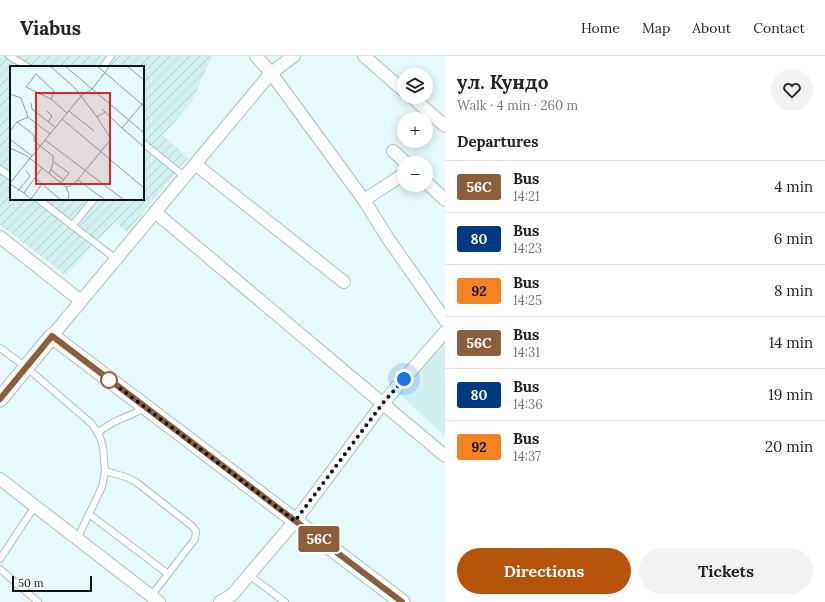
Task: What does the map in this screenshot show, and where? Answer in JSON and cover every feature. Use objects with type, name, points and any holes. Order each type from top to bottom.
[{"type":"street","points":[[256,56],[271,73],[364,200],[387,237],[445,320]]},
{"type":"street","points":[[0,399],[271,73],[294,56]]},
{"type":"street","points":[[364,56],[397,84]]},
{"type":"street","points":[[420,104],[445,126]]},
{"type":"street","points":[[393,151],[398,156]]},
{"type":"street","points":[[195,164],[344,282]]},
{"type":"street","points":[[364,200],[397,179]]},
{"type":"street","points":[[433,189],[445,200]]},
{"type":"street","points":[[155,212],[445,456]]},
{"type":"street","points":[[0,237],[81,301]]},
{"type":"street","points":[[220,602],[232,595],[295,521],[383,403],[445,332]]},
{"type":"street","points":[[52,336],[402,602]]},
{"type":"street","points":[[0,479],[155,599]]},
{"type":"lane","points":[[9,56],[26,66]]},
{"type":"lane","points":[[104,66],[111,56]]},
{"type":"lane","points":[[144,144],[185,177]]},
{"type":"lane","points":[[0,169],[10,176]]},
{"type":"lane","points":[[39,200],[116,259]]},
{"type":"lane","points":[[72,226],[93,200]]},
{"type":"lane","points":[[0,348],[92,424],[98,432],[103,447],[105,471],[102,487],[77,539]]},
{"type":"lane","points":[[98,432],[114,422],[146,408]]},
{"type":"lane","points":[[105,471],[126,477],[136,482],[196,529],[197,535],[195,539],[168,574],[155,599]]},
{"type":"lane","points":[[0,559],[36,506]]},
{"type":"lane","points":[[89,514],[168,574]]},
{"type":"lane","points":[[0,569],[36,602]]},
{"type":"lane","points":[[249,575],[285,602]]},
{"type":"shaded area","points":[[0,56],[212,56],[191,103],[163,135],[188,158],[127,232],[115,222],[66,275],[0,225]]},
{"type":"shaded area","points":[[445,345],[445,436],[399,394]]},
{"type":"bus line","name":"56С","points":[[0,399],[52,336],[402,602]]},
{"type":"route","points":[[109,380],[295,521],[383,403],[404,379]]}]
